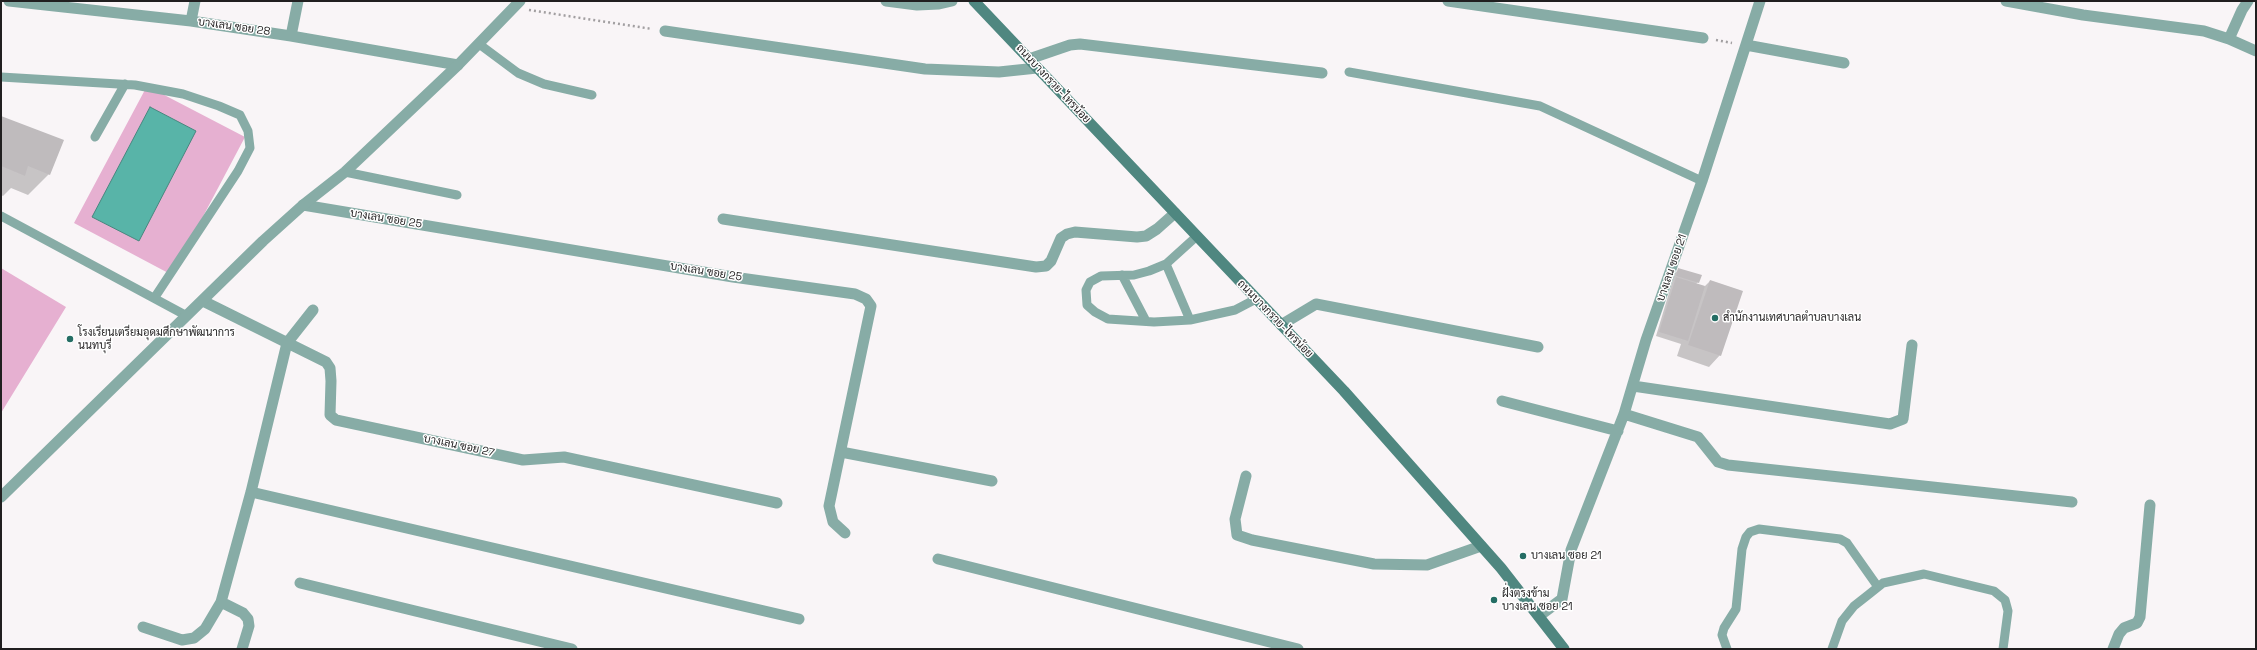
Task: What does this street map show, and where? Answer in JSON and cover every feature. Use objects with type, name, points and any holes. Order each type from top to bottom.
[{"type":"main road","name":"ถนนบางกรวย-ไทรน้อย","points":[[974,1],[1344,391],[1481,546],[1539,616],[1564,649]]},
{"type":"street","name":"บางเลน ซอย 28","points":[[9,1],[191,21],[292,36],[458,65]]},
{"type":"street","points":[[191,21],[195,1]]},
{"type":"street","points":[[292,36],[298,1]]},
{"type":"street","points":[[886,1],[917,5],[939,4],[952,1]]},
{"type":"street","points":[[1448,1],[1703,38]]},
{"type":"street","name":"บางเลน ซอย 21","points":[[1539,616],[1562,599],[1571,550],[1624,414],[1646,340],[1702,181],[1760,1]]},
{"type":"street","points":[[2006,1],[2098,18],[2204,31],[2229,39],[2256,51]]},
{"type":"street","points":[[2229,39],[2242,10],[2248,1]]},
{"type":"street","points":[[1,497],[303,205],[345,172],[458,65],[517,5]]},
{"type":"street","points":[[665,31],[925,68],[999,72],[1037,68]]},
{"type":"street","points":[[1029,59],[1070,45],[1080,44],[1322,74]]},
{"type":"street","points":[[1746,45],[1844,63]]},
{"type":"street","name":"บางเลน ซอย 25","points":[[303,205],[733,277],[855,294],[866,299],[871,306],[829,506],[833,522],[845,533]]},
{"type":"street","points":[[723,219],[1036,267],[1046,266],[1051,261],[1061,238],[1067,234],[1075,232],[1138,237],[1146,236],[1158,229],[1175,214]]},
{"type":"street","name":"บางเลน ซอย 27","points":[[203,301],[326,362],[330,368],[331,381],[330,415],[336,420],[524,460],[564,457],[777,503]]},
{"type":"street","points":[[1281,325],[1316,304],[1538,347]]},
{"type":"street","points":[[143,627],[182,640],[194,638],[205,629],[221,602],[251,492],[286,343],[313,310]]},
{"type":"street","points":[[1633,386],[1890,424],[1903,419],[1912,346]]},
{"type":"street","points":[[1502,401],[1618,431]]},
{"type":"street","points":[[1624,414],[1698,437],[1718,462],[1728,465],[2072,502]]},
{"type":"street","points":[[841,452],[992,481]]},
{"type":"street","points":[[1246,476],[1236,519],[1237,535],[1252,540],[1374,564],[1427,565],[1481,546]]},
{"type":"street","points":[[251,492],[799,619]]},
{"type":"street","points":[[2113,649],[2119,634],[2124,628],[2137,623],[2140,617],[2150,505]]},
{"type":"street","points":[[938,559],[1298,649]]},
{"type":"street","points":[[300,583],[572,649]]},
{"type":"street","points":[[221,602],[243,613],[248,619],[249,626],[242,649]]},
{"type":"lane","points":[[479,44],[518,73],[544,84],[592,95]]},
{"type":"lane","points":[[1349,72],[1540,106],[1702,181]]},
{"type":"lane","points":[[1,77],[125,84],[183,94],[240,115],[248,131],[250,148],[238,171],[155,297]]},
{"type":"lane","points":[[95,137],[125,84]]},
{"type":"lane","points":[[345,172],[457,195]]},
{"type":"lane","points":[[1,216],[155,297],[187,316]]},
{"type":"lane","points":[[1197,236],[1166,264],[1149,272],[1122,276],[1101,276],[1090,282],[1086,290],[1087,305],[1094,312],[1108,319],[1146,321],[1190,320],[1235,310],[1256,299]]},
{"type":"lane","points":[[1166,264],[1190,320]]},
{"type":"lane","points":[[1122,276],[1146,321]]},
{"type":"lane","points":[[1727,649],[1722,635],[1724,628],[1736,610],[1742,548],[1746,537],[1750,532],[1759,529],[1840,539],[1847,543],[1878,587]]},
{"type":"lane","points":[[1832,649],[1834,638],[1842,621],[1854,606],[1883,583],[1924,574],[1994,590],[2005,600],[2008,611],[2003,649]]},
{"type":"path","points":[[517,5],[665,31]]},
{"type":"path","points":[[1703,38],[1746,45]]},
{"type":"shaded area","points":[[147,86],[245,137],[172,275],[74,223]]},
{"type":"shaded area","points":[[150,107],[196,131],[139,241],[92,217]]},
{"type":"shaded area","points":[[1,268],[66,307],[1,413]]},
{"type":"building","points":[[1,116],[64,140],[50,175],[28,166],[25,176],[1,166]]},
{"type":"building","points":[[1678,268],[1702,275],[1699,283],[1676,276]]},
{"type":"building","points":[[1676,277],[1705,286],[1688,341],[1659,332]]},
{"type":"building","name":"สำนักงานเทศบาลตำบลบางเลน","points":[[1710,280],[1743,291],[1721,356],[1688,345]]},
{"type":"place","name":"สำนักงานเทศบาลตำบลบางเลน","points":[[1715,318]]},
{"type":"place","name":"โรงเรียนเตรียมอุดมศึกษาพัฒนาการ นนทบุรี","points":[[70,339]]},
{"type":"place","name":"บางเลน ซอย 21","points":[[1523,556]]},
{"type":"place","name":"ฝั่งตรงข้าม บางเลน ซอย 21","points":[[1494,600]]}]
